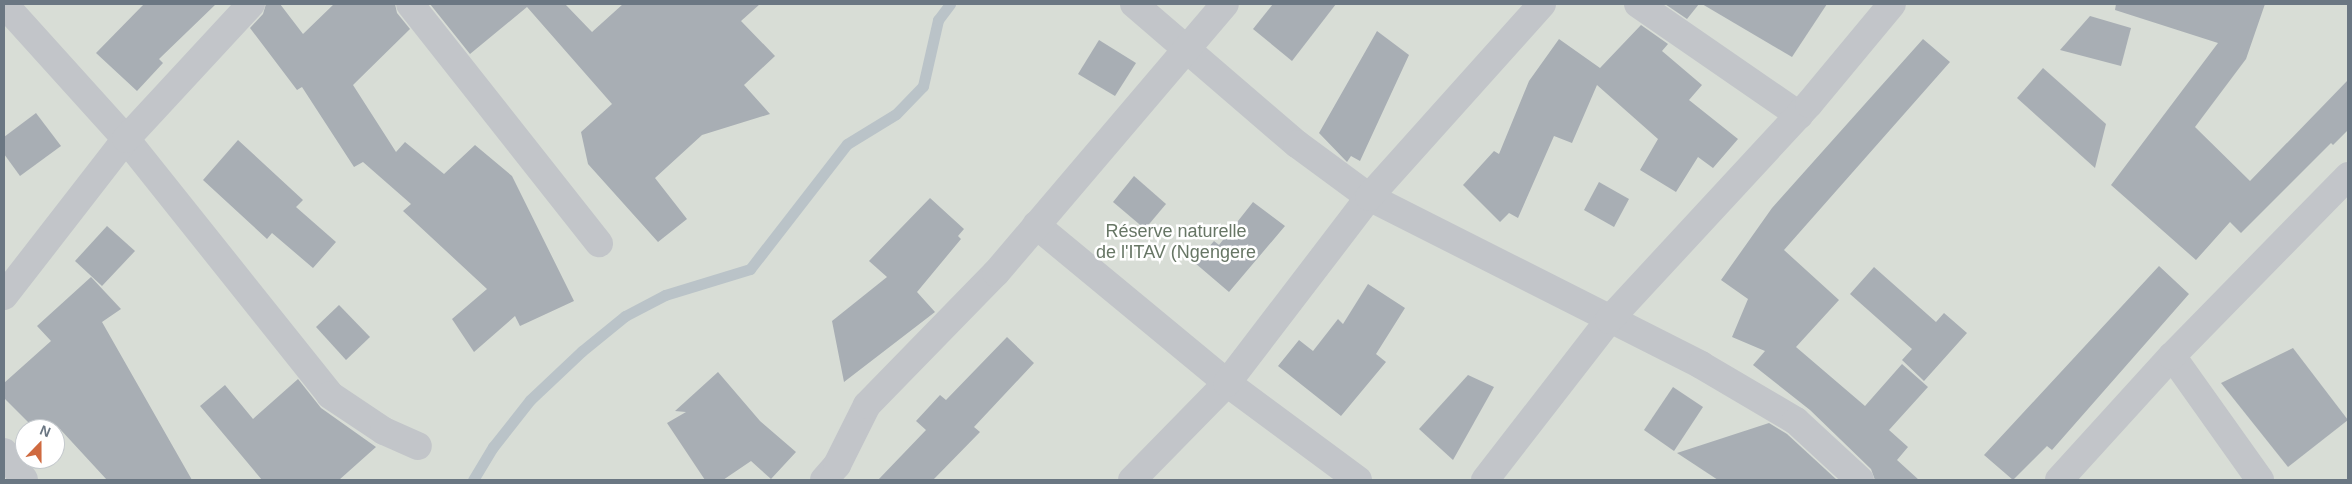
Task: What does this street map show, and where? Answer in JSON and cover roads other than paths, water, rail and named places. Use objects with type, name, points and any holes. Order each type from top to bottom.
[{"type":"street","points":[[4,4],[126,139],[330,395],[384,431],[418,446]]},
{"type":"street","points":[[4,296],[126,139],[251,4]]},
{"type":"street","points":[[410,4],[599,242]]},
{"type":"street","points":[[1134,4],[1297,144],[1369,196],[1609,320],[1701,365],[1796,421],[1860,480]]},
{"type":"street","points":[[824,480],[836,465],[868,405],[996,273],[1225,4]]},
{"type":"street","points":[[1132,480],[1227,382],[1369,196],[1542,4]]},
{"type":"street","points":[[1638,4],[1799,115]]},
{"type":"street","points":[[1485,480],[1609,320],[1799,115],[1892,4]]},
{"type":"street","points":[[2059,480],[2172,356],[2348,176]]},
{"type":"street","points":[[1036,225],[1227,382],[1358,480]]},
{"type":"street","points":[[2172,356],[2260,480]]},
{"type":"street","points":[[4,452],[24,480]]},
{"type":"waterway","points":[[473,480],[493,447],[530,400],[582,351],[625,316],[665,295],[750,269],[847,144],[896,114],[923,86],[938,20],[950,4]]},
{"type":"park label","name":"Réserve naturelle de l'ITAV (Ngengere","points":[[1176,242]]}]
